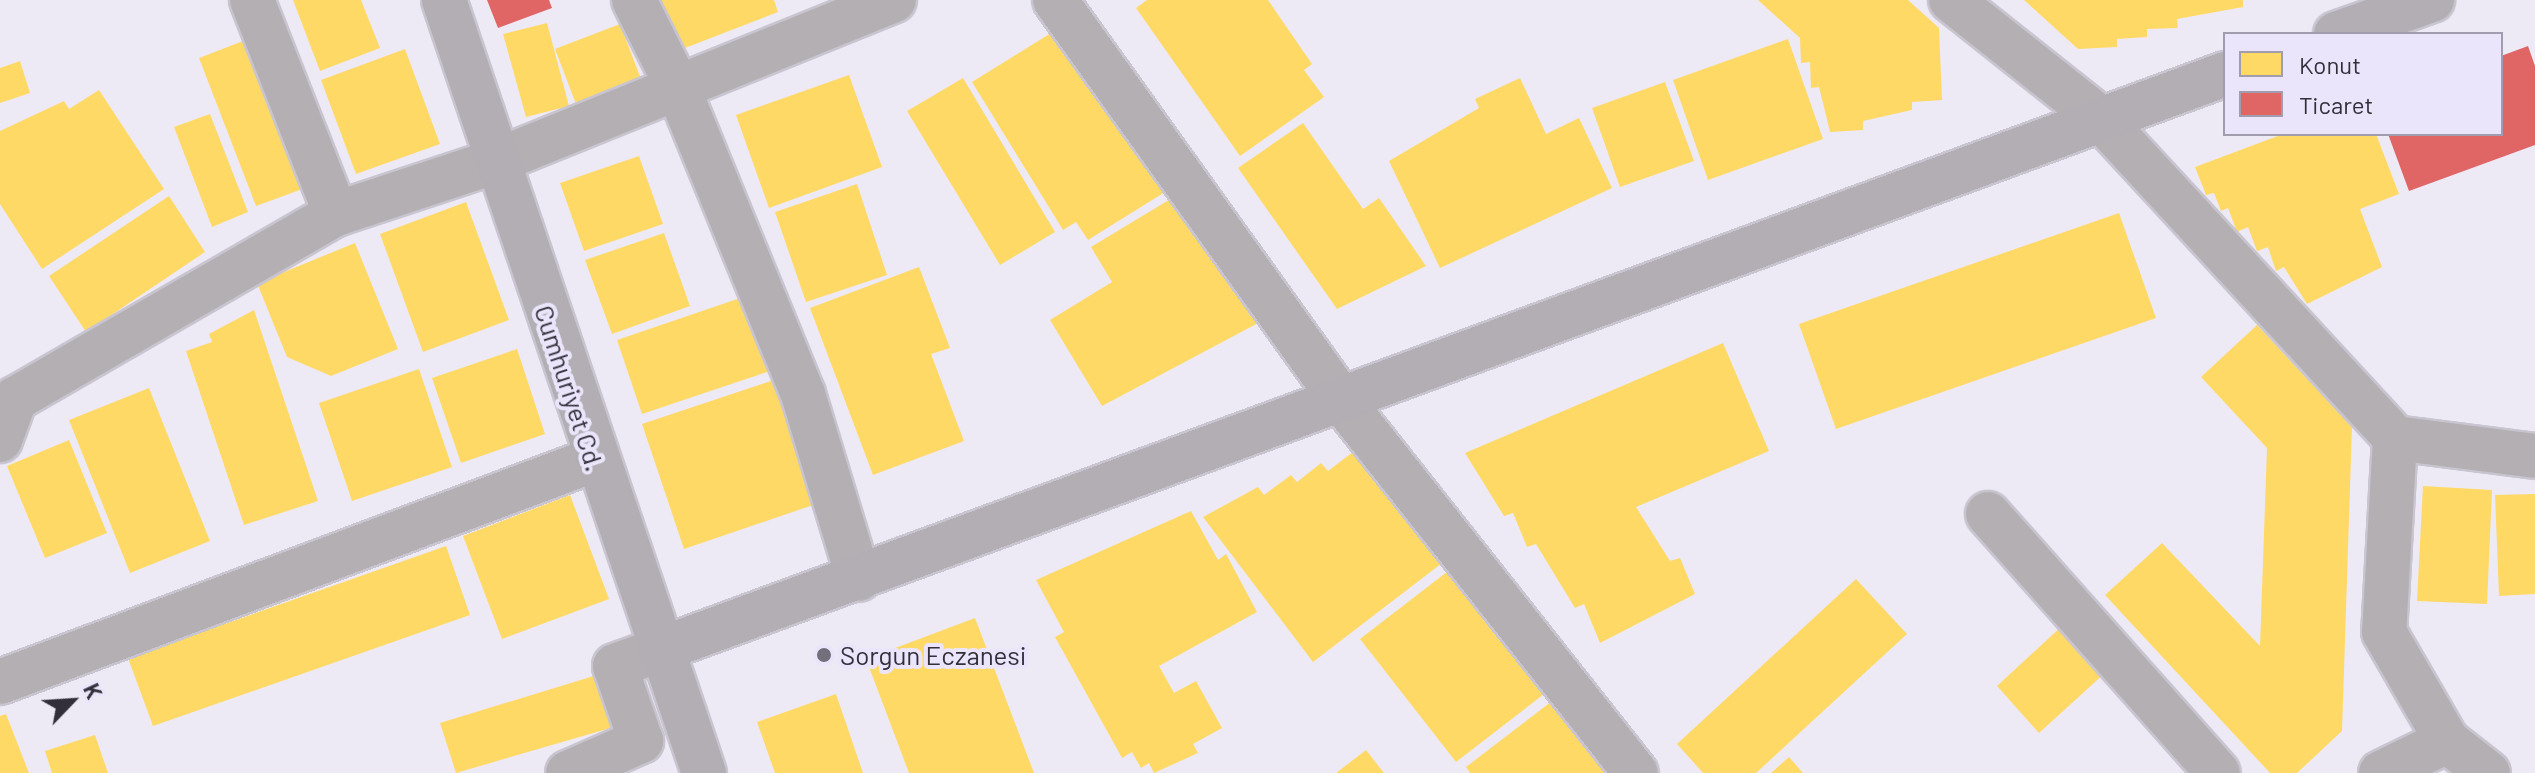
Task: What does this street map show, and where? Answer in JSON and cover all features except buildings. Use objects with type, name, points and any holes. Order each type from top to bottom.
[{"type":"main road","name":"Cumhuriyet Cd.","points":[[444,0],[593,460],[704,773]]},
{"type":"main road","points":[[2342,32],[2432,0]]},
{"type":"main road","points":[[659,650],[859,579],[2223,75]]},
{"type":"street","points":[[252,0],[336,214]]},
{"type":"street","points":[[634,0],[678,88],[803,394],[859,579]]},
{"type":"street","points":[[0,440],[7,383],[336,214],[496,161],[894,0]]},
{"type":"street","points":[[1055,0],[1342,401],[1636,773]]},
{"type":"street","points":[[1951,0],[2100,118],[2395,438],[2535,456]]},
{"type":"street","points":[[2395,438],[2384,632],[2447,741],[2488,773]]},
{"type":"street","points":[[0,682],[593,460]]},
{"type":"street","points":[[1988,514],[2218,773]]},
{"type":"street","points":[[568,773],[641,741],[615,666],[659,650]]},
{"type":"street","points":[[2381,773],[2447,741]]},
{"type":"place","name":"Sorgun Eczanesi","points":[[824,655]]}]
